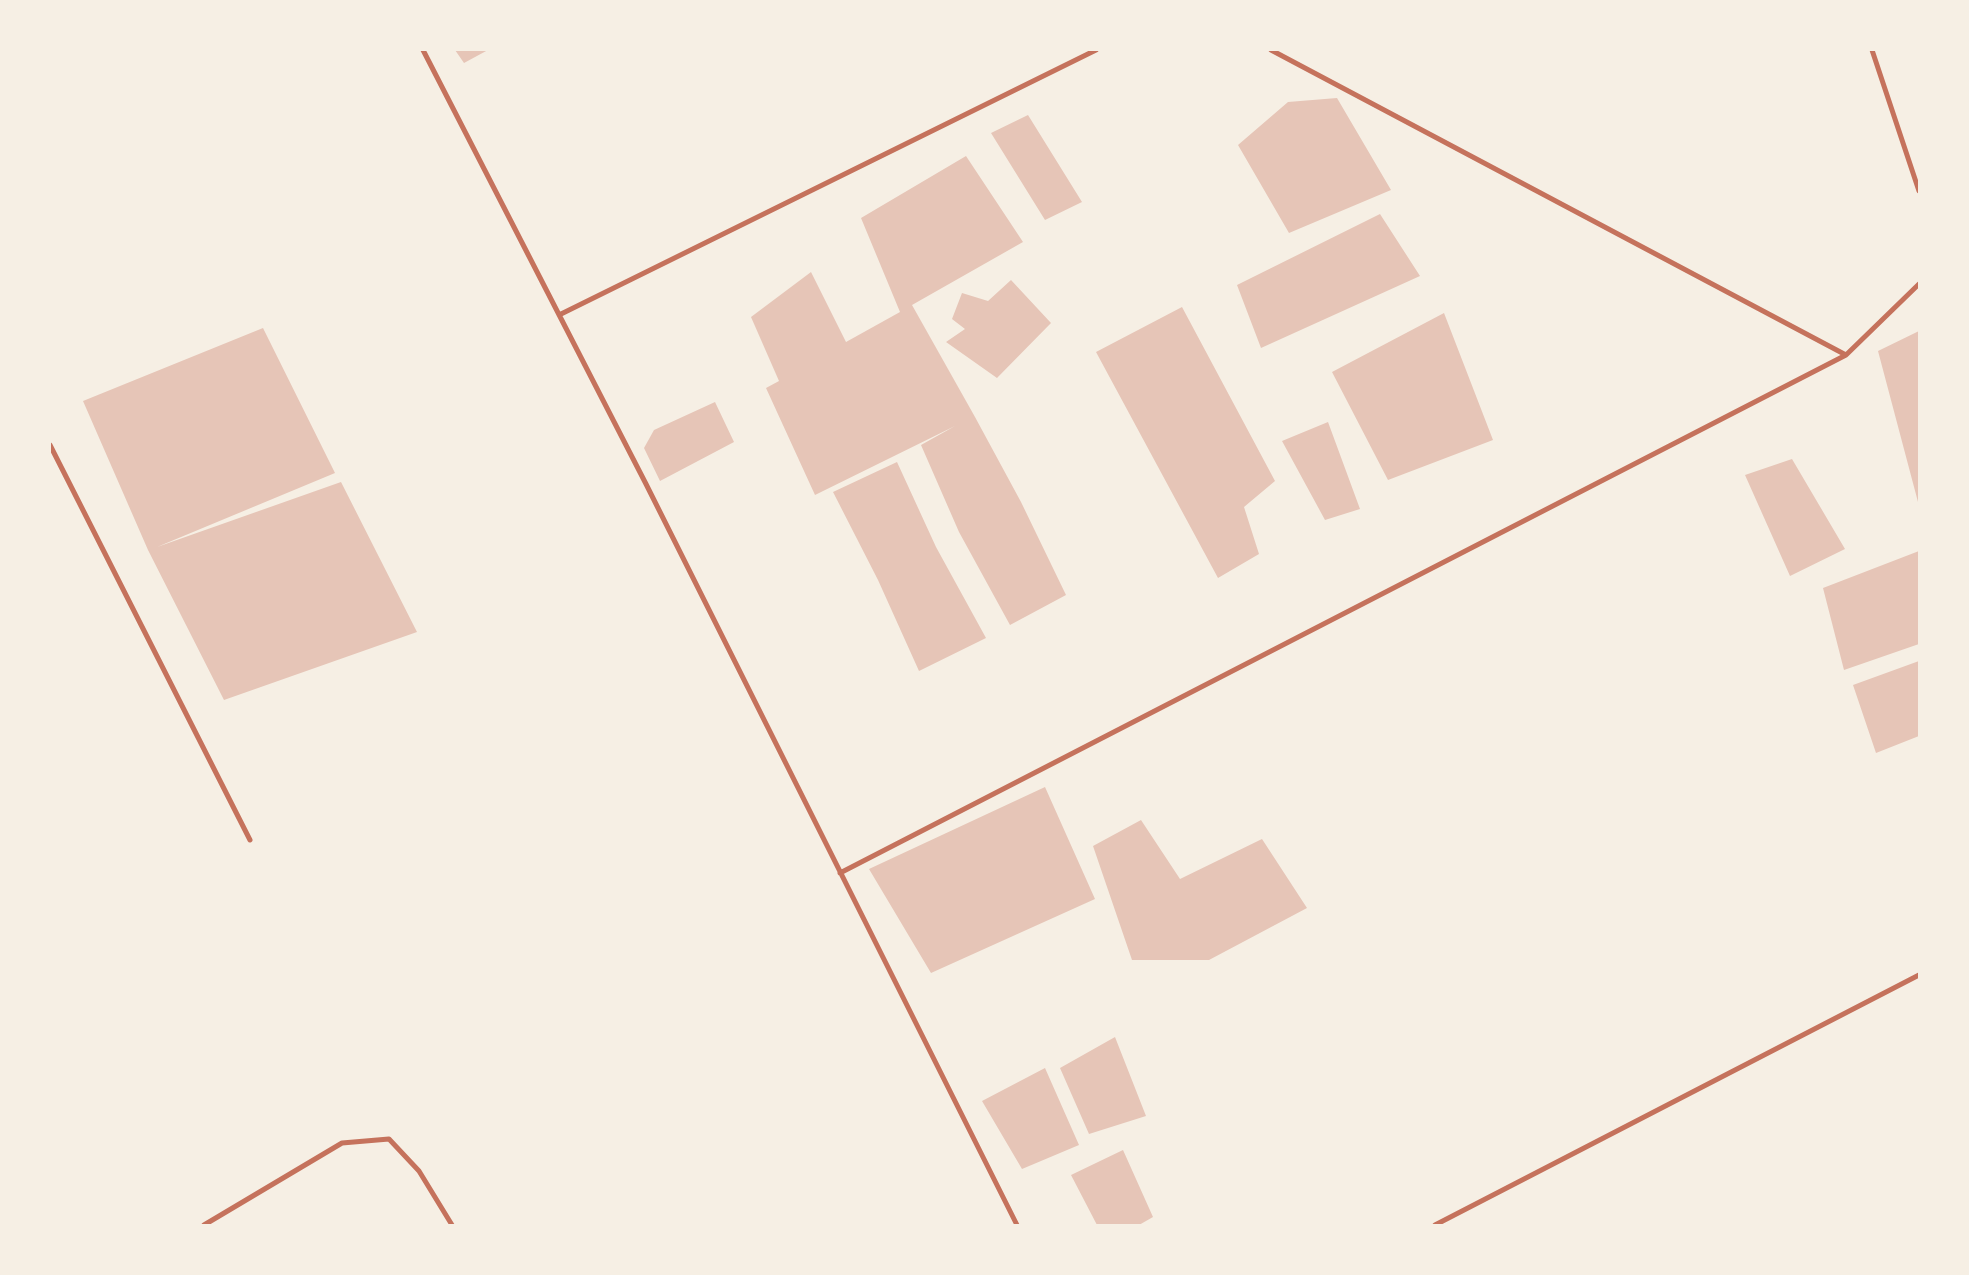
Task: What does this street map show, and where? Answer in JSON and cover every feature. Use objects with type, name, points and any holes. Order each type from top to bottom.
[{"type":"street","points":[[423,50],[641,475],[1017,1225]]},
{"type":"street","points":[[559,315],[1096,50]]},
{"type":"street","points":[[1271,50],[1846,356]]},
{"type":"street","points":[[1872,50],[1919,191]]},
{"type":"street","points":[[840,873],[1846,356],[1919,284]]},
{"type":"street","points":[[50,445],[250,840]]},
{"type":"street","points":[[1435,1225],[1919,975]]},
{"type":"street","points":[[204,1225],[342,1143],[388,1139],[419,1171],[452,1225]]},
{"type":"building","points":[[455,50],[488,50],[464,63]]},
{"type":"building","points":[[1337,98],[1391,190],[1289,233],[1238,145],[1288,102]]},
{"type":"building","points":[[1028,115],[1082,202],[1045,220],[991,133]]},
{"type":"building","points":[[966,156],[1023,242],[912,305],[1021,502],[1066,595],[1010,625],[959,532],[921,445],[955,426],[815,495],[766,388],[779,381],[751,317],[811,272],[846,342],[900,312],[861,218]]},
{"type":"building","points":[[1380,214],[1420,276],[1261,348],[1237,285]]},
{"type":"building","points":[[1011,280],[1051,323],[997,378],[946,342],[965,329],[952,319],[962,293],[988,301]]},
{"type":"building","points":[[1182,307],[1275,481],[1244,507],[1259,554],[1218,578],[1096,352]]},
{"type":"building","points":[[1444,313],[1493,440],[1388,480],[1332,372]]},
{"type":"building","points":[[263,328],[335,473],[157,547],[341,482],[417,632],[224,700],[148,550],[83,401]]},
{"type":"building","points":[[1919,331],[1919,502],[1918,502],[1878,351]]},
{"type":"building","points":[[715,402],[734,442],[660,481],[644,448],[654,430]]},
{"type":"building","points":[[1328,422],[1360,509],[1325,520],[1282,441]]},
{"type":"building","points":[[1792,459],[1845,549],[1790,576],[1745,475]]},
{"type":"building","points":[[897,462],[936,547],[986,638],[919,671],[878,580],[833,492]]},
{"type":"building","points":[[1919,551],[1919,644],[1844,670],[1823,588]]},
{"type":"building","points":[[1919,661],[1919,736],[1876,753],[1853,685]]},
{"type":"building","points":[[1045,787],[1095,899],[931,973],[869,869]]},
{"type":"building","points":[[1141,820],[1180,879],[1262,839],[1307,908],[1209,960],[1132,960],[1093,846]]},
{"type":"building","points":[[1115,1037],[1146,1116],[1089,1134],[1060,1068]]},
{"type":"building","points":[[1045,1068],[1079,1145],[1022,1169],[982,1101]]},
{"type":"building","points":[[1123,1150],[1153,1217],[1139,1225],[1097,1225],[1071,1175]]}]
